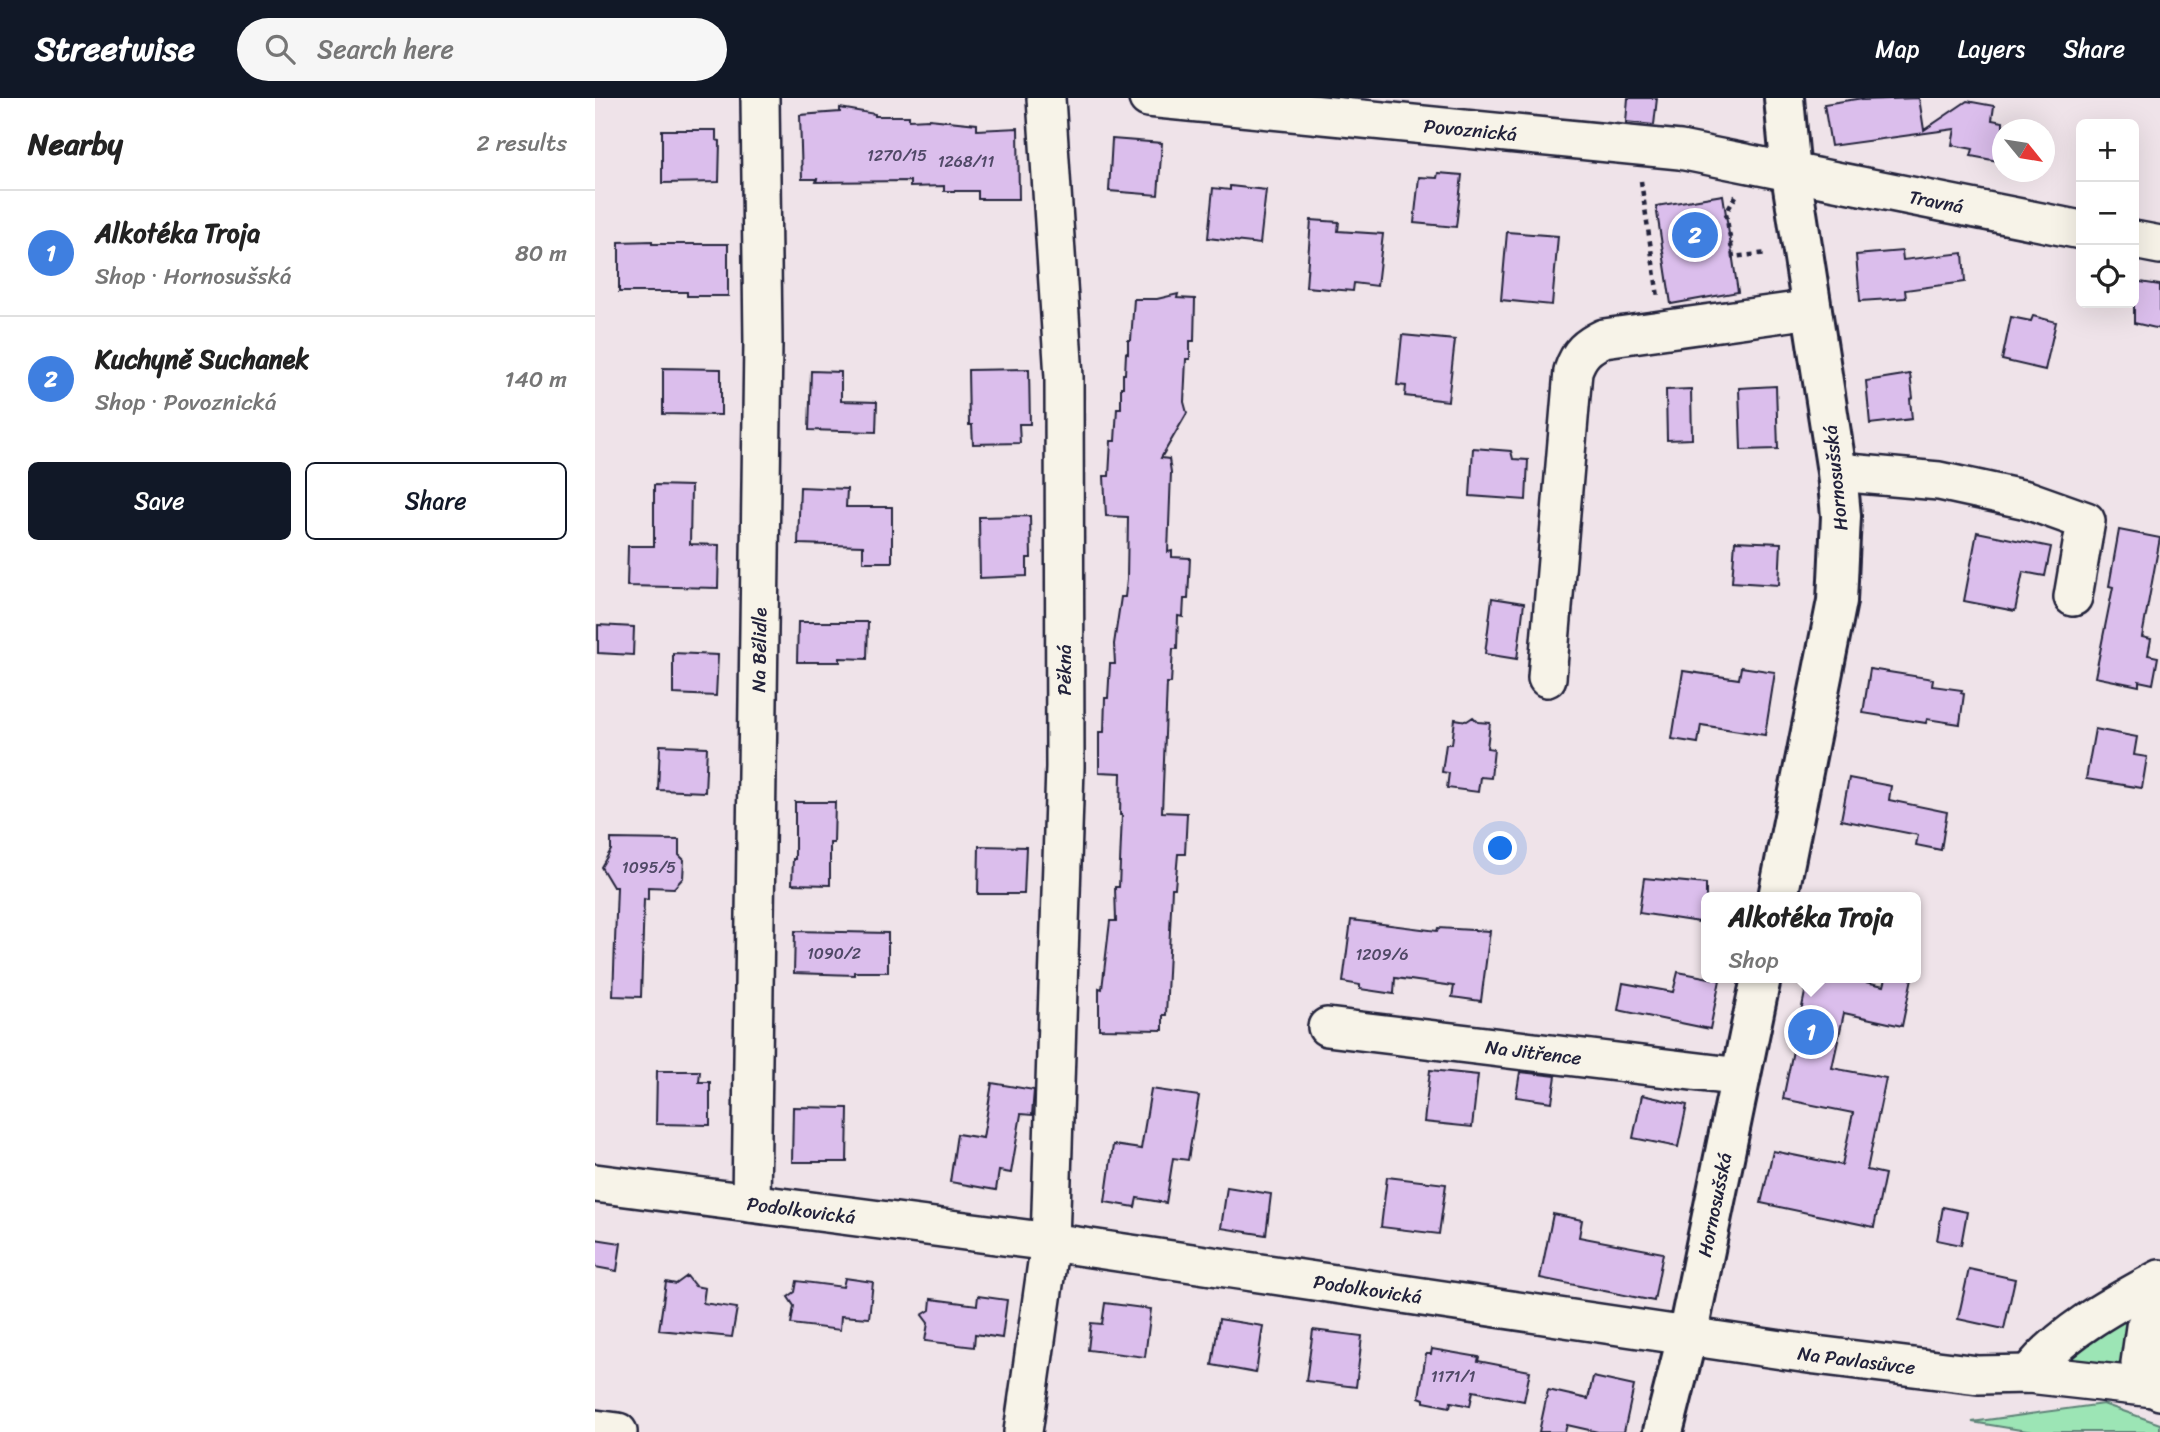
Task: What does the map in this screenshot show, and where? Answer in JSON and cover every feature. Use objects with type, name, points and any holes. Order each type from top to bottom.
[{"type":"street","name":"Na Bělidle","points":[[751,1203],[763,342],[760,98]]},
{"type":"street","name":"Pěkná","points":[[1046,98],[1064,377],[1065,767],[1050,1242]]},
{"type":"street","name":"Povoznická","points":[[1148,98],[1681,149],[1774,170]]},
{"type":"street","name":"Hornosušská","points":[[1779,892],[1837,601],[1841,516],[1837,472],[1803,250],[1774,170],[1784,98]]},
{"type":"street","name":"Travná","points":[[1774,170],[2076,229]]},
{"type":"street","points":[[2139,241],[2160,246]]},
{"type":"street","points":[[1547,678],[1573,371],[1578,357],[1588,346],[1604,338],[1812,309]]},
{"type":"street","points":[[1837,472],[1939,481],[2027,499],[2086,521],[2073,597]]},
{"type":"street","name":"Hornosušská","points":[[1663,1432],[1686,1336],[1760,983]]},
{"type":"street","name":"Na Jitřence","points":[[1327,1027],[1741,1077]]},
{"type":"street","name":"Podolkovická","points":[[595,1182],[1050,1242],[1686,1336]]},
{"type":"street","points":[[1023,1432],[1050,1242]]},
{"type":"street","points":[[2029,1374],[2043,1356],[2112,1305],[2160,1279]]},
{"type":"street","points":[[2157,1390],[2140,1363],[2145,1327],[2160,1297]]},
{"type":"street","name":"Na Pavlasůvce","points":[[1686,1336],[1978,1375],[2029,1374],[2157,1390]]},
{"type":"street","points":[[595,1429],[618,1432]]},
{"type":"path","points":[[1636,145],[1663,330]]},
{"type":"path","points":[[1774,170],[1726,213],[1733,257],[1803,250]]},
{"type":"green space","points":[[2122,1321],[2127,1324],[2123,1357],[2116,1369],[2066,1360]]},
{"type":"green space","points":[[2103,1404],[2160,1424],[2160,1432],[2033,1432],[1972,1422]]},
{"type":"building","points":[[1628,98],[1657,98],[1654,125],[1626,122]]},
{"type":"building","points":[[1863,98],[1862,100],[1919,98],[1924,130],[1967,101],[1994,106],[1992,160],[1971,156],[1973,149],[1952,145],[1955,129],[1831,146],[1824,104]]},
{"type":"building","points":[[840,108],[875,116],[909,116],[909,120],[929,119],[977,124],[977,130],[1018,128],[1019,199],[978,199],[978,191],[944,191],[944,186],[910,187],[910,181],[816,182],[817,179],[802,179],[800,115],[840,112]]},
{"type":"building","points":[[662,130],[716,130],[716,140],[720,141],[719,182],[662,183]]},
{"type":"building","points":[[1112,139],[1162,143],[1158,195],[1109,191]]},
{"type":"building","points":[[1438,173],[1462,175],[1456,227],[1414,223],[1419,177],[1437,178]]},
{"type":"building","points":[[1230,186],[1266,190],[1260,244],[1208,238],[1213,188],[1230,190]]},
{"type":"building","points":[[1723,195],[1738,292],[1671,304],[1656,206]]},
{"type":"building","points":[[1311,220],[1339,222],[1338,231],[1383,234],[1377,286],[1354,283],[1353,291],[1306,287]]},
{"type":"building","points":[[1507,232],[1558,236],[1552,305],[1501,300]]},
{"type":"building","points":[[652,241],[652,244],[728,244],[728,296],[687,296],[687,292],[619,292],[619,242]]},
{"type":"building","points":[[1902,251],[1903,260],[1963,253],[1965,282],[1905,290],[1906,298],[1860,301],[1856,255]]},
{"type":"building","points":[[2139,282],[2160,285],[2160,329],[2134,323],[2134,308],[2139,308]]},
{"type":"building","points":[[1178,294],[1177,298],[1195,299],[1194,341],[1190,341],[1190,359],[1186,359],[1184,402],[1187,413],[1161,458],[1169,459],[1171,472],[1168,552],[1172,551],[1172,557],[1190,558],[1188,599],[1184,599],[1183,617],[1178,616],[1177,649],[1173,649],[1171,683],[1167,683],[1162,812],[1187,813],[1185,854],[1178,854],[1175,888],[1172,888],[1163,1030],[1099,1029],[1099,988],[1102,989],[1110,921],[1116,921],[1115,887],[1119,887],[1122,815],[1121,773],[1099,772],[1099,732],[1104,732],[1110,664],[1115,664],[1114,644],[1121,597],[1125,597],[1128,517],[1106,516],[1104,476],[1109,476],[1111,441],[1115,441],[1117,408],[1121,408],[1121,387],[1128,340],[1131,340],[1134,299],[1157,299]]},
{"type":"building","points":[[2033,316],[2056,322],[2045,370],[2002,360],[2011,317],[2031,321]]},
{"type":"building","points":[[1402,335],[1455,340],[1448,401],[1405,396],[1406,386],[1397,385]]},
{"type":"building","points":[[663,368],[721,369],[721,415],[663,414]]},
{"type":"building","points":[[1029,369],[1030,424],[1019,424],[1020,443],[973,444],[972,425],[969,425],[968,370]]},
{"type":"building","points":[[811,371],[841,372],[841,401],[877,402],[876,432],[809,430]]},
{"type":"building","points":[[1910,374],[1912,419],[1870,424],[1866,381]]},
{"type":"building","points":[[1776,386],[1778,449],[1741,450],[1739,388]]},
{"type":"building","points":[[1691,389],[1692,439],[1667,440],[1666,390]]},
{"type":"building","points":[[1473,448],[1511,451],[1513,459],[1528,460],[1526,500],[1470,496]]},
{"type":"building","points":[[654,485],[691,486],[690,544],[719,545],[718,588],[627,586],[628,546],[654,546]]},
{"type":"building","points":[[800,487],[847,489],[846,507],[892,507],[892,562],[863,562],[863,546],[798,544]]},
{"type":"building","points":[[1030,516],[1031,558],[1027,558],[1027,576],[980,578],[979,517]]},
{"type":"building","points":[[2119,530],[2160,538],[2142,637],[2151,639],[2148,655],[2158,657],[2153,684],[2139,681],[2139,686],[2095,677],[2113,587],[2109,586]]},
{"type":"building","points":[[1977,532],[2051,547],[2045,576],[2023,572],[2015,611],[1964,601]]},
{"type":"building","points":[[1735,541],[1781,543],[1779,585],[1732,582]]},
{"type":"building","points":[[1492,598],[1524,603],[1517,659],[1485,654]]},
{"type":"building","points":[[798,622],[868,622],[867,659],[840,658],[840,662],[797,662]]},
{"type":"building","points":[[598,625],[634,627],[633,655],[598,653]]},
{"type":"building","points":[[673,653],[718,655],[716,696],[673,694]]},
{"type":"building","points":[[1741,667],[1775,672],[1765,735],[1701,725],[1698,743],[1672,739],[1683,671],[1739,679]]},
{"type":"building","points":[[1870,669],[1933,679],[1932,686],[1962,690],[1961,693],[1964,694],[1960,724],[1927,719],[1926,723],[1863,713]]},
{"type":"building","points":[[1473,717],[1478,722],[1490,723],[1487,748],[1494,749],[1491,778],[1480,777],[1478,792],[1447,788],[1449,773],[1442,772],[1446,744],[1452,744],[1455,719],[1467,721]]},
{"type":"building","points":[[2095,729],[2137,737],[2134,755],[2147,757],[2142,788],[2086,779]]},
{"type":"building","points":[[660,745],[707,747],[705,792],[658,790]]},
{"type":"building","points":[[1849,778],[1891,786],[1889,800],[1947,812],[1941,850],[1916,845],[1918,835],[1841,820]]},
{"type":"building","points":[[795,802],[835,802],[834,843],[830,843],[830,885],[792,884]]},
{"type":"building","points":[[611,839],[679,840],[679,855],[684,860],[683,878],[674,888],[648,887],[648,900],[644,899],[641,997],[613,996],[617,887],[613,887],[601,867],[611,850]]},
{"type":"building","points":[[979,846],[1026,847],[1024,894],[978,894]]},
{"type":"building","points":[[1644,878],[1706,884],[1706,892],[1701,892],[1701,922],[1639,913]]},
{"type":"building","points":[[1351,920],[1437,931],[1438,928],[1490,931],[1481,1001],[1452,997],[1454,986],[1395,978],[1394,994],[1360,989],[1360,985],[1343,982]]},
{"type":"building","points":[[795,931],[888,933],[888,972],[854,972],[854,975],[794,973]]},
{"type":"building","points":[[1678,972],[1701,976],[1701,983],[1719,983],[1710,1029],[1618,1010],[1623,983],[1673,992]]},
{"type":"building","points":[[1807,983],[1870,983],[1884,986],[1885,983],[1911,983],[1902,1026],[1844,1013],[1832,1068],[1886,1078],[1867,1170],[1885,1174],[1874,1227],[1761,1203],[1773,1151],[1842,1165],[1853,1113],[1783,1099]]},
{"type":"building","points":[[1430,1070],[1478,1075],[1472,1127],[1424,1122]]},
{"type":"building","points":[[657,1071],[700,1071],[699,1082],[710,1082],[710,1125],[656,1124]]},
{"type":"building","points":[[1520,1072],[1556,1076],[1552,1102],[1516,1097]]},
{"type":"building","points":[[992,1083],[1034,1090],[1032,1115],[1021,1114],[1011,1173],[999,1171],[996,1190],[950,1182],[957,1134],[983,1138]]},
{"type":"building","points":[[1151,1089],[1199,1096],[1188,1160],[1173,1158],[1166,1203],[1137,1198],[1135,1207],[1105,1202],[1113,1145],[1141,1149]]},
{"type":"building","points":[[1642,1095],[1687,1105],[1678,1147],[1633,1138]]},
{"type":"building","points":[[793,1107],[848,1108],[847,1162],[792,1162]]},
{"type":"building","points":[[1387,1177],[1446,1184],[1439,1234],[1381,1227]]},
{"type":"building","points":[[1227,1187],[1271,1194],[1266,1235],[1221,1228]]},
{"type":"building","points":[[1943,1207],[1967,1212],[1961,1245],[1937,1240]]},
{"type":"building","points":[[1553,1214],[1582,1220],[1579,1237],[1663,1253],[1654,1301],[1540,1278]]},
{"type":"building","points":[[595,1239],[621,1243],[617,1271],[595,1267]]},
{"type":"building","points":[[1969,1269],[2015,1279],[2004,1329],[1958,1319]]},
{"type":"building","points":[[687,1276],[695,1286],[705,1288],[703,1303],[737,1308],[732,1337],[659,1330],[666,1282],[676,1284]]},
{"type":"building","points":[[845,1278],[873,1282],[869,1318],[841,1316],[840,1330],[791,1324],[794,1306],[788,1297],[795,1292],[797,1281],[843,1287]]},
{"type":"building","points":[[978,1296],[1007,1300],[1002,1338],[975,1334],[974,1347],[925,1341],[928,1323],[922,1315],[930,1310],[931,1299],[977,1305]]},
{"type":"building","points":[[1105,1303],[1151,1309],[1145,1357],[1088,1350],[1091,1323],[1102,1324]]},
{"type":"building","points":[[1219,1319],[1263,1326],[1256,1373],[1212,1365]]},
{"type":"building","points":[[1313,1330],[1362,1336],[1356,1387],[1306,1381]]},
{"type":"building","points":[[1432,1349],[1479,1357],[1478,1361],[1530,1371],[1524,1401],[1473,1391],[1470,1406],[1451,1402],[1450,1407],[1424,1402],[1424,1399],[1419,1397],[1426,1354],[1431,1354]]},
{"type":"building","points":[[1593,1377],[1634,1386],[1624,1432],[1598,1432],[1567,1425],[1565,1432],[1539,1432],[1548,1390],[1588,1399]]},
{"type":"place","name":"Kuchyně Suchanek","points":[[1695,235]]},
{"type":"place","name":"Alkotéka Troja","points":[[1811,1032]]}]
